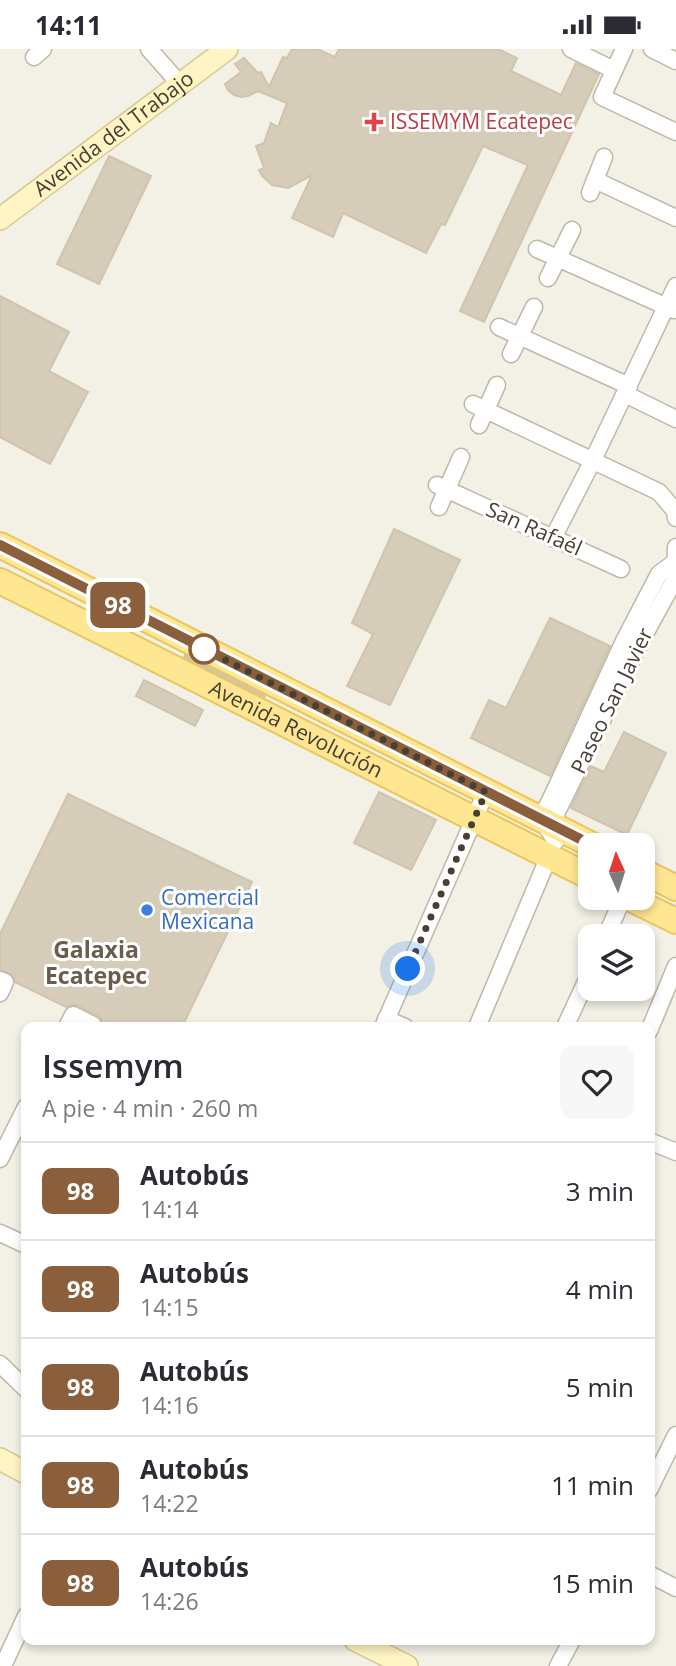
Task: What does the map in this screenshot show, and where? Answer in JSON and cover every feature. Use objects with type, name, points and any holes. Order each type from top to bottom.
[{"type":"main road","name":"Avenida del Trabajo","points":[[0,219],[227,49]]},
{"type":"main road","name":"Avenida Revolución","points":[[0,545],[486,792],[552,834],[578,863]]},
{"type":"main road","name":"Avenida Revolución","points":[[0,581],[474,820],[578,841]]},
{"type":"main road","points":[[655,878],[676,888]]},
{"type":"main road","points":[[654,910],[676,921]]},
{"type":"main road","points":[[0,1459],[21,1470]]},
{"type":"main road","points":[[365,1645],[407,1666]]},
{"type":"street","points":[[149,49],[179,83]]},
{"type":"street","points":[[571,49],[614,70]]},
{"type":"street","points":[[624,49],[602,97],[676,132]]},
{"type":"street","points":[[652,49],[676,61]]},
{"type":"street","points":[[604,157],[592,187],[676,218]]},
{"type":"street","points":[[548,278],[572,230]]},
{"type":"street","points":[[537,249],[671,309]]},
{"type":"street","points":[[554,538],[627,390],[671,309],[676,286]]},
{"type":"street","points":[[511,354],[534,307]]},
{"type":"street","points":[[499,327],[627,390],[676,419]]},
{"type":"street","points":[[497,385],[479,413],[593,460],[659,492],[675,511],[676,518]]},
{"type":"street","points":[[439,506],[442,488],[461,457]]},
{"type":"street","name":"San Rafaél","points":[[442,488],[621,569]]},
{"type":"street","name":"Paseo San Javier","points":[[479,1022],[623,661],[670,577],[675,554]]},
{"type":"street","points":[[384,1022],[486,792]]},
{"type":"street","points":[[653,1022],[676,966]]},
{"type":"street","points":[[0,980],[5,982],[0,993]]},
{"type":"street","points":[[567,1022],[578,999]]},
{"type":"street","points":[[69,1022],[73,1015],[87,1022]]},
{"type":"street","points":[[0,1159],[21,1117]]},
{"type":"street","points":[[655,1143],[676,1152]]},
{"type":"street","points":[[0,1233],[21,1243]]},
{"type":"street","points":[[0,1364],[21,1384]]},
{"type":"street","points":[[655,1478],[676,1435]]},
{"type":"street","points":[[655,1577],[676,1588]]},
{"type":"street","points":[[3,1666],[21,1627]]},
{"type":"street","points":[[558,1666],[569,1645]]},
{"type":"building","points":[[292,49],[317,49],[335,57],[339,49],[498,49],[517,58],[511,71],[561,95],[576,63],[599,74],[484,322],[460,311],[528,165],[483,146],[445,225],[441,224],[426,253],[343,213],[333,237],[292,218],[312,175],[288,188],[272,185],[259,170],[264,168],[256,146],[264,143],[271,123],[278,127],[287,103],[258,91],[248,96],[234,95],[225,84],[241,72],[235,64],[244,58],[258,73],[261,72],[269,87],[283,57],[287,58]]},
{"type":"building","points":[[109,156],[151,176],[99,284],[57,264]]},
{"type":"building","points":[[0,296],[69,332],[49,371],[88,392],[50,464],[0,437]]},
{"type":"building","points":[[394,529],[460,560],[390,705],[347,686],[373,634],[352,623]]},
{"type":"building","points":[[550,618],[610,646],[550,776],[471,738],[489,700],[506,708]]},
{"type":"building","points":[[185,655],[265,696],[184,657]]},
{"type":"building","points":[[144,680],[203,710],[195,726],[136,696]]},
{"type":"building","points":[[624,732],[666,753],[628,833],[571,808],[591,766],[604,772]]},
{"type":"building","points":[[379,792],[436,820],[411,870],[354,843]]},
{"type":"building","points":[[68,794],[252,882],[184,1022],[102,1022],[98,1016],[77,1005],[66,1007],[15,982],[13,975],[0,970],[0,934]]},
{"type":"bus line","name":"98","points":[[0,545],[578,838]]},
{"type":"place","name":"ISSEMYM Ecatepec","points":[[374,122]]},
{"type":"place","name":"Comercial Mexicana","points":[[147,910]]},
{"type":"district","name":"Galaxia Ecatepec","points":[[96,963]]},
{"type":"route","points":[[204,649],[198,646],[486,792],[408,969]]}]
